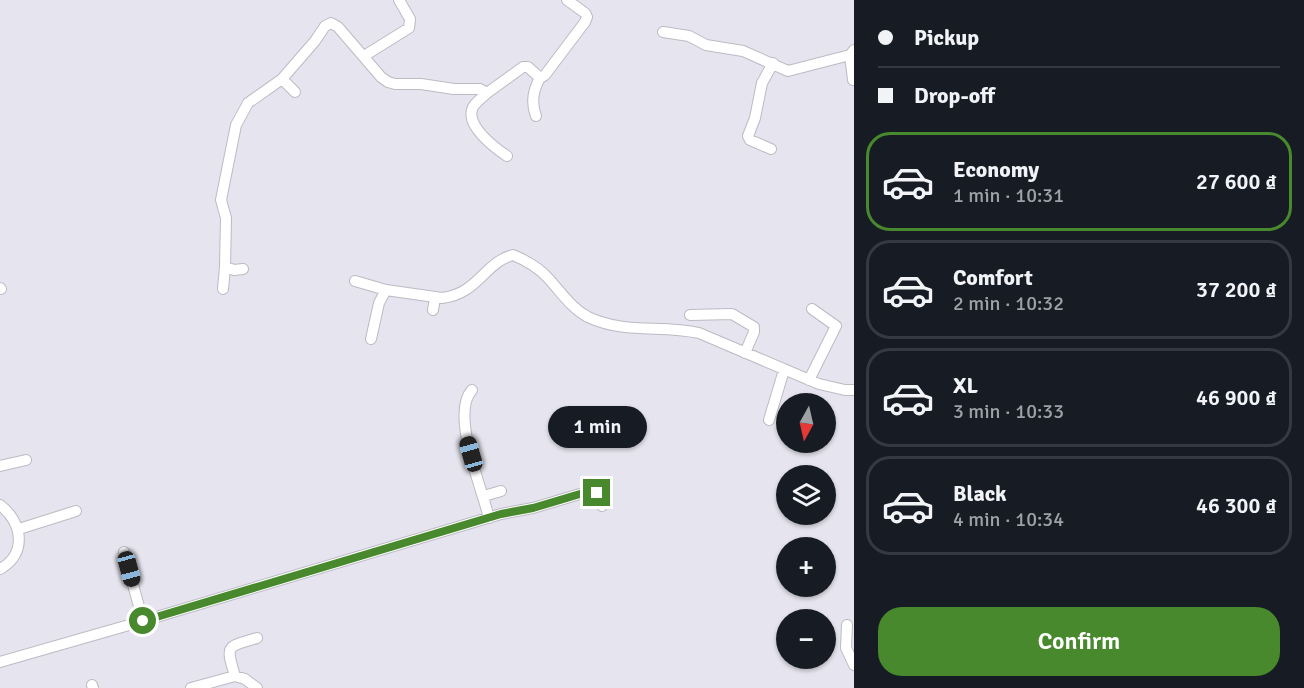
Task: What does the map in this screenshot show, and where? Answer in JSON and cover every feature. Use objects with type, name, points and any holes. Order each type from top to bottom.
[{"type":"street","points":[[364,56],[406,32],[409,28],[410,19],[399,0]]},
{"type":"street","points":[[536,116],[533,102],[540,78],[587,17],[567,0]]},
{"type":"street","points":[[223,289],[226,218],[221,200],[236,125],[248,103],[282,79],[329,23],[338,27],[381,77],[395,84],[480,89],[487,93]]},
{"type":"street","points":[[663,32],[689,36],[706,45],[743,51],[791,71],[852,53],[853,80]]},
{"type":"street","points":[[771,149],[750,140],[748,136],[755,118],[762,83],[773,63]]},
{"type":"street","points":[[507,156],[487,142],[476,127],[472,109],[487,93],[523,67],[528,67],[540,78]]},
{"type":"street","points":[[282,79],[295,92]]},
{"type":"street","points":[[355,281],[386,290],[435,298],[458,296],[503,260],[513,255],[546,275],[575,308],[602,322],[636,329],[690,331],[809,380],[845,390],[854,390]]},
{"type":"street","points":[[225,267],[234,270],[243,269]]},
{"type":"street","points":[[370,339],[379,303],[386,290]]},
{"type":"street","points":[[434,310],[435,298]]},
{"type":"street","points":[[809,380],[836,326],[812,309]]},
{"type":"street","points":[[690,315],[732,314],[754,327],[745,353]]},
{"type":"street","points":[[769,420],[784,370]]},
{"type":"street","points":[[472,390],[465,399],[464,426],[489,518]]},
{"type":"street","points":[[0,466],[26,460]]},
{"type":"street","points":[[483,496],[501,491]]},
{"type":"street","points":[[0,662],[489,518],[590,491],[597,493],[602,506]]},
{"type":"street","points":[[0,505],[11,514],[19,529],[16,550],[12,559],[0,569]]},
{"type":"street","points":[[19,529],[76,511]]},
{"type":"street","points":[[124,552],[143,621]]},
{"type":"street","points":[[847,625],[846,648],[854,665]]},
{"type":"street","points":[[235,676],[228,654],[229,650],[232,645],[257,638]]},
{"type":"street","points":[[191,688],[235,676],[245,679],[257,688]]},
{"type":"route","points":[[143,621],[501,514],[533,508],[590,491],[597,493]]}]
